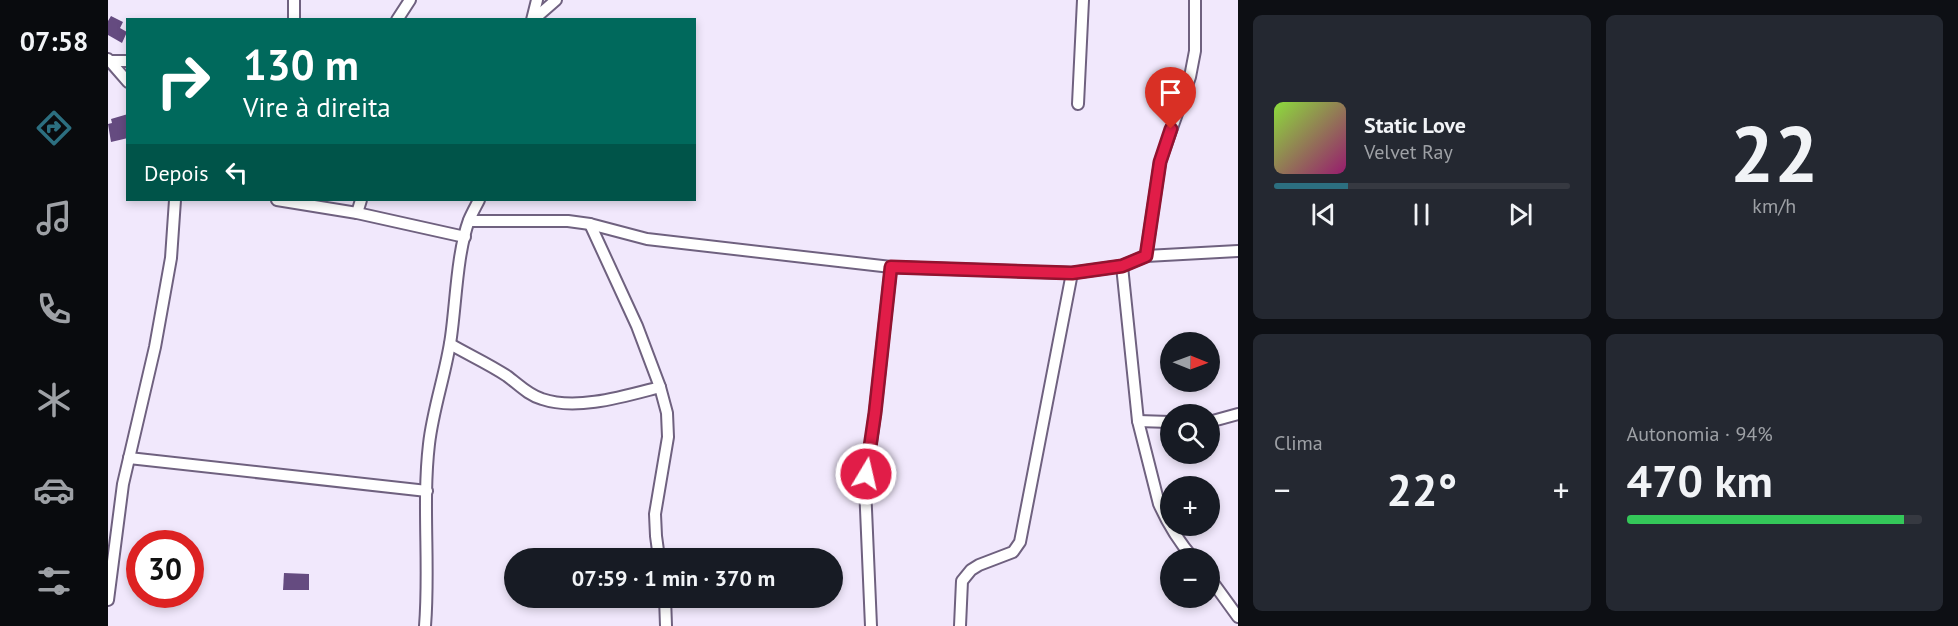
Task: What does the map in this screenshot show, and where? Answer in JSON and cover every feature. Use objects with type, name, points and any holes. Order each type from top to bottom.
[{"type":"street","points":[[294,0],[294,18]]},
{"type":"street","points":[[398,18],[410,0]]},
{"type":"street","points":[[533,18],[537,0]]},
{"type":"street","points":[[535,18],[556,0]]},
{"type":"street","points":[[1078,104],[1083,0]]},
{"type":"street","points":[[1146,256],[1160,162],[1190,77],[1196,30],[1195,0]]},
{"type":"street","points":[[109,60],[126,61]]},
{"type":"street","points":[[109,60],[126,80]]},
{"type":"street","points":[[108,600],[129,458],[155,347],[171,258],[175,201]]},
{"type":"street","points":[[294,201],[465,237]]},
{"type":"street","points":[[357,213],[361,201]]},
{"type":"street","points":[[425,626],[428,591],[429,444],[447,367],[465,237],[469,221],[479,201]]},
{"type":"street","points":[[469,221],[568,221],[590,224],[647,239],[891,267],[1072,273],[1122,266],[1146,256],[1238,251]]},
{"type":"street","points":[[590,224],[637,326],[660,387],[667,413],[669,437],[655,514],[658,548]]},
{"type":"street","points":[[1122,266],[1138,421],[1159,504],[1184,548]]},
{"type":"street","points":[[871,626],[865,486],[878,392],[891,267]]},
{"type":"street","points":[[960,626],[962,580],[979,565],[1013,552],[1020,542],[1072,273]]},
{"type":"street","points":[[450,344],[542,399],[587,402],[660,387]]},
{"type":"street","points":[[1220,419],[1238,414]]},
{"type":"street","points":[[1138,421],[1160,422]]},
{"type":"street","points":[[129,458],[427,492]]},
{"type":"street","points":[[1220,593],[1238,618]]},
{"type":"street","points":[[665,608],[666,626]]},
{"type":"building","points":[[111,16],[123,22],[120,28],[126,31],[126,34],[122,43],[108,35],[108,21]]},
{"type":"building","points":[[126,115],[126,138],[111,142],[108,124],[112,123],[111,119]]},
{"type":"building","points":[[284,573],[309,574],[309,590],[283,590]]},
{"type":"route","points":[[866,474],[891,267],[946,267],[1072,273],[1122,266],[1146,256],[1160,162],[1171,129]]}]
